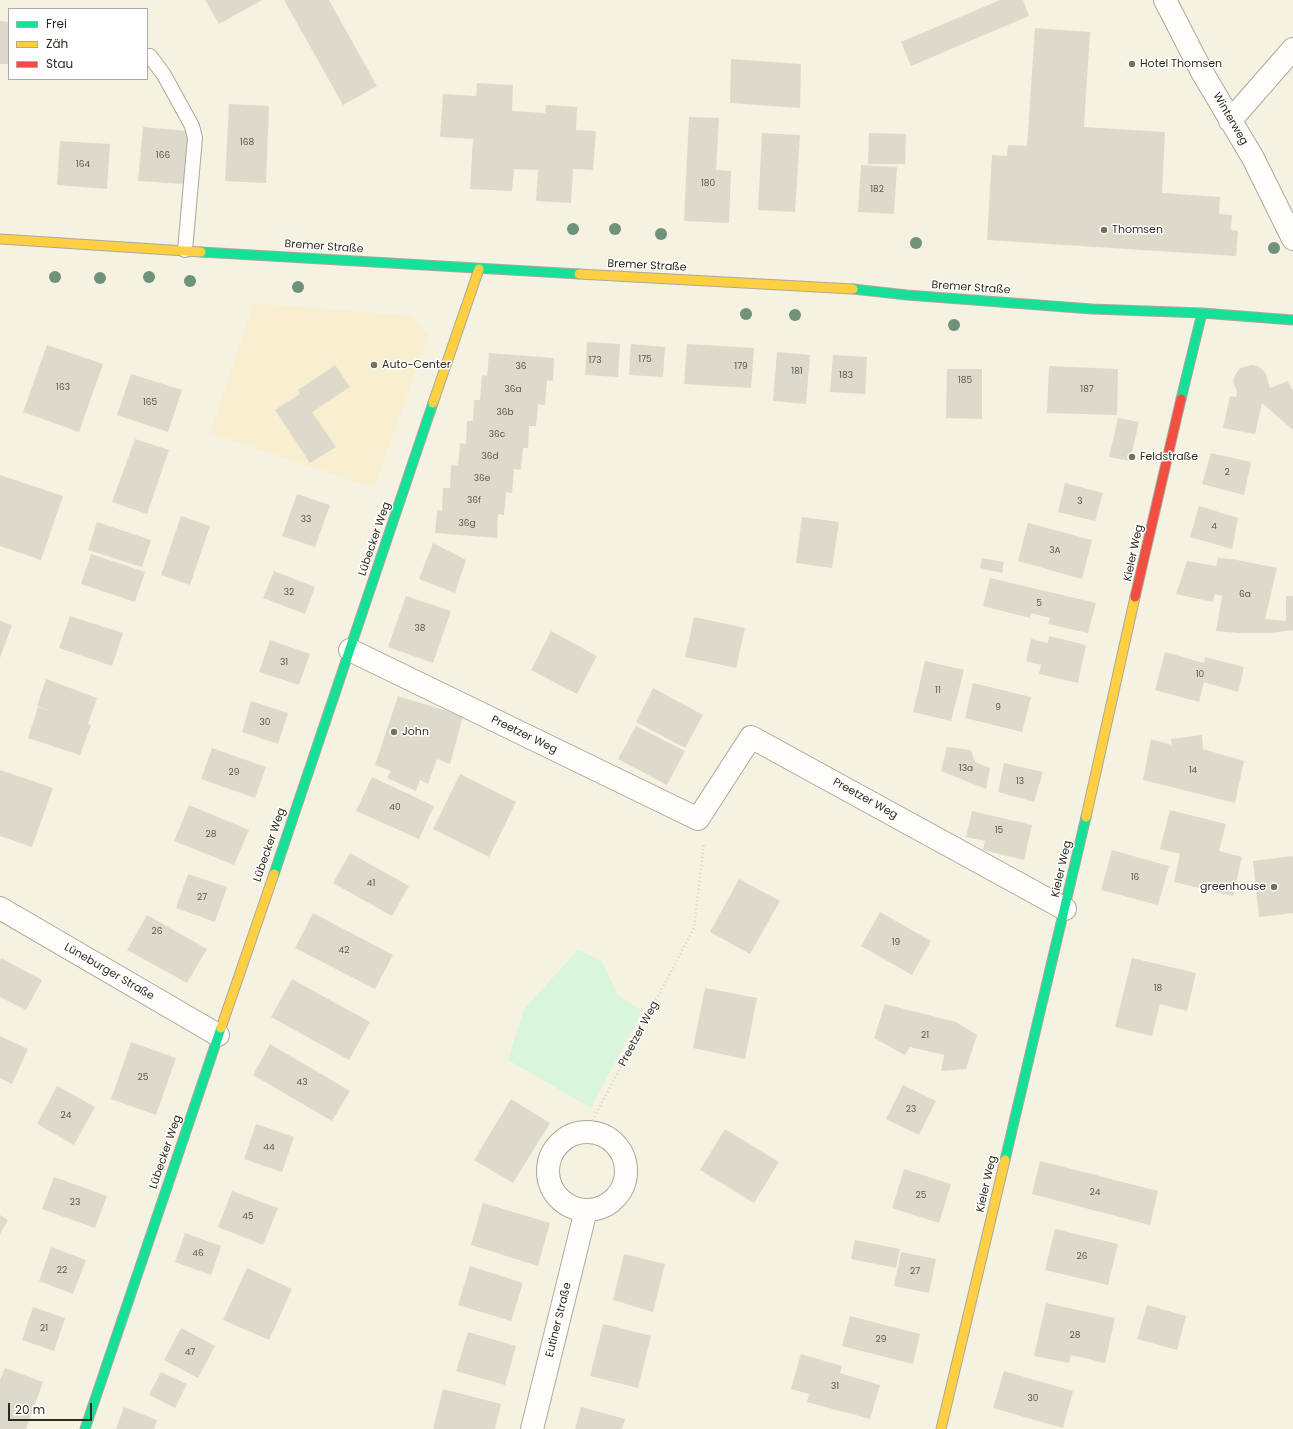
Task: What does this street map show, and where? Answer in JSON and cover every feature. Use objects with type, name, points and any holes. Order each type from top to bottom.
[{"type":"street","name":"Winterweg","points":[[1165,0],[1230,121],[1253,158],[1293,239]]},
{"type":"street","points":[[1230,121],[1293,49]]},
{"type":"street","name":"Bremer Straße","points":[[0,239],[479,270],[843,288],[907,295],[1092,309],[1202,313],[1293,320]]},
{"type":"street","name":"Lübecker Weg","points":[[85,1429],[479,270]]},
{"type":"street","name":"Kieler Weg","points":[[941,1429],[1066,909],[1164,473],[1202,313]]},
{"type":"street","name":"Preetzer Weg","points":[[350,650],[698,819],[751,737],[1066,909]]},
{"type":"street","name":"Lüneburger Straße","points":[[0,908],[218,1035]]},
{"type":"street","points":[[587,1131],[608,1136],[621,1149],[627,1174],[622,1191],[610,1203],[598,1208],[586,1210],[570,1206],[558,1197],[550,1185],[548,1171],[550,1158],[556,1147],[576,1133],[587,1131]]},
{"type":"street","name":"Eutiner Straße","points":[[532,1429],[586,1210]]},
{"type":"lane","points":[[150,56],[164,75],[192,126],[195,138],[185,250]]},
{"type":"path","name":"Preetzer Weg","points":[[587,1131],[694,928],[704,842],[698,819]]},
{"type":"shaded area","points":[[254,303],[412,316],[429,335],[374,488],[210,433]]},
{"type":"green space","points":[[578,950],[602,961],[618,995],[642,1011],[591,1108],[508,1060],[524,1009]]},
{"type":"building","points":[[205,0],[262,0],[219,24]]},
{"type":"building","points":[[284,0],[329,0],[377,86],[343,105]]},
{"type":"building","points":[[1000,0],[1023,0],[1029,16],[911,66],[901,42]]},
{"type":"building","points":[[0,21],[8,22],[8,64],[0,64]]},
{"type":"building","points":[[1035,28],[1090,32],[1084,127],[1165,132],[1162,193],[1220,197],[1219,214],[1232,215],[1231,230],[1238,231],[1236,256],[987,240],[992,155],[1007,156],[1008,145],[1027,146]]},
{"type":"building","points":[[731,59],[801,64],[800,108],[730,103]]},
{"type":"building","points":[[477,83],[513,85],[512,111],[545,113],[546,105],[577,107],[576,130],[596,131],[593,170],[573,169],[571,203],[536,201],[538,170],[514,169],[512,191],[470,189],[473,139],[440,137],[443,94],[476,96]]},
{"type":"building","points":[[229,104],[269,106],[266,183],[225,181]]},
{"type":"building","points":[[689,117],[719,118],[716,170],[731,171],[729,223],[684,221]]},
{"type":"building","points":[[143,127],[188,131],[184,184],[138,181]]},
{"type":"building","points":[[762,133],[800,135],[795,212],[758,210]]},
{"type":"building","points":[[869,133],[906,134],[905,164],[868,164]]},
{"type":"building","points":[[60,141],[110,144],[107,189],[57,185]]},
{"type":"building","points":[[861,165],[897,167],[894,214],[858,212]]},
{"type":"building","points":[[587,342],[620,344],[618,377],[585,375]]},
{"type":"building","points":[[631,344],[665,347],[663,377],[629,375]]},
{"type":"building","points":[[687,344],[754,348],[751,388],[684,384]]},
{"type":"building","points":[[47,345],[103,364],[79,432],[23,412]]},
{"type":"building","points":[[777,352],[810,355],[806,404],[773,401]]},
{"type":"building","points":[[489,353],[554,358],[553,381],[547,380],[545,405],[538,404],[536,426],[529,426],[528,448],[523,448],[521,470],[514,469],[512,493],[506,492],[504,515],[498,514],[497,538],[435,533],[437,510],[442,511],[443,488],[450,488],[451,465],[458,466],[460,443],[466,444],[467,421],[473,421],[474,400],[480,400],[482,375],[487,376]]},
{"type":"building","points":[[833,355],[867,357],[865,394],[830,392]]},
{"type":"building","points":[[335,365],[350,387],[312,412],[336,447],[310,463],[275,410],[300,394],[298,390]]},
{"type":"building","points":[[1251,365],[1262,369],[1266,374],[1270,388],[1288,381],[1292,390],[1293,389],[1293,430],[1262,403],[1255,434],[1223,428],[1230,396],[1236,397],[1237,392],[1233,381],[1235,375],[1240,368]]},
{"type":"building","points":[[1049,366],[1118,369],[1117,415],[1047,413]]},
{"type":"building","points":[[947,369],[982,369],[982,419],[946,418]]},
{"type":"building","points":[[131,374],[182,390],[168,432],[117,415]]},
{"type":"building","points":[[1118,418],[1139,422],[1130,461],[1109,457]]},
{"type":"building","points":[[135,439],[169,450],[147,514],[112,502]]},
{"type":"building","points":[[1211,453],[1251,462],[1244,495],[1202,484]]},
{"type":"building","points":[[0,475],[63,496],[41,560],[0,546]]},
{"type":"building","points":[[1065,483],[1103,493],[1095,521],[1058,512]]},
{"type":"building","points":[[297,494],[330,505],[315,547],[282,536]]},
{"type":"building","points":[[1199,506],[1238,518],[1232,549],[1190,537]]},
{"type":"building","points":[[181,516],[210,526],[190,585],[161,575]]},
{"type":"building","points":[[802,517],[839,522],[832,568],[796,563]]},
{"type":"building","points":[[97,522],[151,540],[142,567],[88,550]]},
{"type":"building","points":[[1028,523],[1092,540],[1082,579],[1018,561]]},
{"type":"building","points":[[433,543],[466,560],[455,593],[419,579]]},
{"type":"building","points":[[91,554],[145,572],[135,602],[81,584]]},
{"type":"building","points":[[982,558],[1004,562],[1002,573],[980,568]]},
{"type":"building","points":[[1218,558],[1232,559],[1277,568],[1265,619],[1286,621],[1286,596],[1293,596],[1293,630],[1270,633],[1216,631],[1222,596],[1215,594],[1213,602],[1176,594],[1187,561],[1216,566]]},
{"type":"building","points":[[274,571],[315,587],[305,614],[263,598]]},
{"type":"building","points":[[990,578],[1096,603],[1088,633],[1048,624],[1050,618],[1031,613],[1030,618],[983,606]]},
{"type":"building","points":[[406,596],[451,611],[433,663],[388,647]]},
{"type":"building","points":[[70,616],[123,633],[112,666],[59,648]]},
{"type":"building","points":[[694,617],[745,628],[736,668],[685,657]]},
{"type":"building","points":[[0,621],[12,625],[0,658]]},
{"type":"building","points":[[551,631],[597,656],[577,694],[531,670]]},
{"type":"building","points":[[1049,636],[1086,645],[1078,683],[1039,674],[1041,665],[1026,661],[1031,639],[1048,643]]},
{"type":"building","points":[[270,640],[310,654],[299,685],[259,672]]},
{"type":"building","points":[[1165,652],[1204,663],[1205,657],[1244,667],[1238,692],[1204,682],[1199,702],[1155,690]]},
{"type":"building","points":[[925,661],[964,670],[951,721],[913,712]]},
{"type":"building","points":[[46,679],[97,698],[88,724],[91,725],[80,755],[28,738],[38,707],[54,712],[37,706]]},
{"type":"building","points":[[973,683],[1031,697],[1022,732],[965,718]]},
{"type":"building","points":[[653,688],[703,715],[685,748],[636,722]]},
{"type":"building","points":[[398,696],[463,716],[450,764],[437,759],[428,784],[420,780],[416,791],[387,778],[391,771],[375,765]]},
{"type":"building","points":[[251,701],[288,713],[278,744],[242,732]]},
{"type":"building","points":[[636,726],[685,751],[667,785],[618,759]]},
{"type":"building","points":[[1202,735],[1203,749],[1244,761],[1235,803],[1143,780],[1151,739],[1172,745],[1171,739]]},
{"type":"building","points":[[947,747],[971,750],[975,762],[990,768],[986,789],[941,771]]},
{"type":"building","points":[[212,748],[266,767],[255,798],[201,779]]},
{"type":"building","points":[[1004,763],[1043,772],[1034,802],[998,792]]},
{"type":"building","points":[[0,770],[53,788],[32,847],[0,836]]},
{"type":"building","points":[[460,774],[516,802],[489,857],[433,829]]},
{"type":"building","points":[[372,777],[434,806],[419,839],[356,811]]},
{"type":"building","points":[[189,805],[249,830],[234,865],[174,841]]},
{"type":"building","points":[[1170,810],[1226,824],[1219,851],[1242,857],[1233,896],[1174,882],[1180,854],[1160,849]]},
{"type":"building","points":[[972,811],[1032,825],[1024,860],[983,850],[985,841],[966,837]]},
{"type":"building","points":[[1112,850],[1169,866],[1158,905],[1101,890]]},
{"type":"building","points":[[350,853],[409,886],[392,916],[333,883]]},
{"type":"building","name":"greenhouse","points":[[1293,856],[1293,913],[1259,917],[1253,861]]},
{"type":"building","points":[[188,874],[227,887],[215,922],[176,908]]},
{"type":"building","points":[[739,879],[780,901],[750,954],[710,932]]},
{"type":"building","points":[[880,912],[931,941],[912,975],[861,946]]},
{"type":"building","points":[[313,913],[393,955],[375,989],[295,948]]},
{"type":"building","points":[[147,915],[207,949],[187,983],[127,950]]},
{"type":"building","points":[[1,958],[42,980],[26,1010],[0,997]]},
{"type":"building","points":[[1132,958],[1196,973],[1187,1011],[1160,1004],[1152,1036],[1115,1027]]},
{"type":"building","points":[[292,979],[370,1022],[349,1060],[271,1017]]},
{"type":"building","points":[[705,988],[757,998],[745,1059],[693,1048]]},
{"type":"building","points":[[885,1004],[956,1022],[977,1035],[966,1069],[941,1071],[944,1055],[910,1047],[905,1055],[874,1038]]},
{"type":"building","points":[[0,1036],[28,1049],[12,1084],[0,1078]]},
{"type":"building","points":[[131,1042],[176,1058],[156,1115],[111,1099]]},
{"type":"building","points":[[270,1044],[350,1091],[332,1121],[253,1075]]},
{"type":"building","points":[[903,1085],[936,1101],[919,1135],[886,1119]]},
{"type":"building","points":[[57,1086],[95,1107],[74,1145],[37,1124]]},
{"type":"building","points":[[511,1099],[550,1123],[513,1183],[474,1160]]},
{"type":"building","points":[[256,1124],[294,1137],[282,1172],[244,1159]]},
{"type":"building","points":[[725,1129],[779,1162],[754,1203],[700,1170]]},
{"type":"building","points":[[1040,1161],[1158,1191],[1150,1225],[1032,1194]]},
{"type":"building","points":[[904,1169],[951,1184],[939,1223],[892,1208]]},
{"type":"building","points":[[54,1177],[107,1196],[95,1228],[42,1209]]},
{"type":"building","points":[[232,1191],[278,1208],[263,1245],[218,1227]]},
{"type":"building","points":[[483,1203],[550,1223],[538,1266],[471,1245]]},
{"type":"building","points":[[0,1215],[8,1220],[0,1234]]},
{"type":"building","points":[[1055,1229],[1118,1244],[1108,1285],[1045,1270]]},
{"type":"building","points":[[185,1233],[221,1246],[211,1275],[175,1262]]},
{"type":"building","points":[[855,1240],[900,1249],[896,1268],[851,1259]]},
{"type":"building","points":[[51,1247],[86,1260],[73,1294],[39,1281]]},
{"type":"building","points":[[901,1252],[936,1259],[929,1293],[894,1286]]},
{"type":"building","points":[[624,1254],[665,1264],[653,1312],[613,1300]]},
{"type":"building","points":[[470,1266],[523,1283],[511,1321],[458,1305]]},
{"type":"building","points":[[247,1268],[292,1289],[269,1340],[223,1320]]},
{"type":"building","points":[[1046,1303],[1115,1318],[1105,1363],[1071,1355],[1069,1363],[1034,1356]]},
{"type":"building","points":[[1147,1305],[1186,1316],[1177,1350],[1137,1339]]},
{"type":"building","points":[[33,1307],[65,1318],[54,1351],[22,1340]]},
{"type":"building","points":[[850,1316],[920,1334],[913,1364],[842,1346]]},
{"type":"building","points":[[603,1324],[651,1336],[638,1388],[590,1376]]},
{"type":"building","points":[[181,1328],[215,1346],[198,1378],[164,1360]]},
{"type":"building","points":[[468,1332],[516,1346],[505,1385],[456,1371]]},
{"type":"building","points":[[801,1354],[842,1366],[840,1373],[880,1385],[870,1419],[807,1402],[809,1394],[791,1389]]},
{"type":"building","points":[[5,1368],[43,1382],[26,1429],[0,1429],[0,1380]]},
{"type":"building","points":[[1004,1371],[1073,1391],[1063,1428],[993,1408]]},
{"type":"building","points":[[161,1372],[187,1384],[175,1408],[149,1395]]},
{"type":"building","points":[[443,1389],[501,1404],[495,1429],[433,1429]]},
{"type":"building","points":[[124,1407],[157,1420],[154,1429],[116,1429]]},
{"type":"building","points":[[581,1407],[625,1419],[622,1429],[575,1429]]},
{"type":"traffic: fast","points":[[201,252],[579,274]]},
{"type":"traffic: fast","points":[[853,289],[907,295],[1092,309],[1202,313],[1293,320]]},
{"type":"traffic: fast","points":[[1181,399],[1202,313]]},
{"type":"traffic: fast","points":[[274,874],[433,403]]},
{"type":"traffic: fast","points":[[1005,1160],[1086,817]]},
{"type":"traffic: fast","points":[[85,1429],[221,1028]]},
{"type":"traffic: slow","points":[[0,239],[201,252]]},
{"type":"traffic: slow","points":[[433,403],[479,269]]},
{"type":"traffic: slow","points":[[579,274],[853,289]]},
{"type":"traffic: slow","points":[[1086,817],[1135,597]]},
{"type":"traffic: slow","points":[[221,1028],[274,874]]},
{"type":"traffic: slow","points":[[941,1429],[1005,1160]]},
{"type":"traffic: jam","points":[[1135,597],[1181,399]]},
{"type":"place","name":"Hotel Thomsen","points":[[1132,64]]},
{"type":"place","name":"Thomsen","points":[[1104,230]]},
{"type":"place","name":"Auto-Center","points":[[374,365]]},
{"type":"place","name":"Feldstraße","points":[[1132,457]]},
{"type":"place","name":"John","points":[[394,732]]},
{"type":"place","name":"greenhouse","points":[[1274,887]]}]
